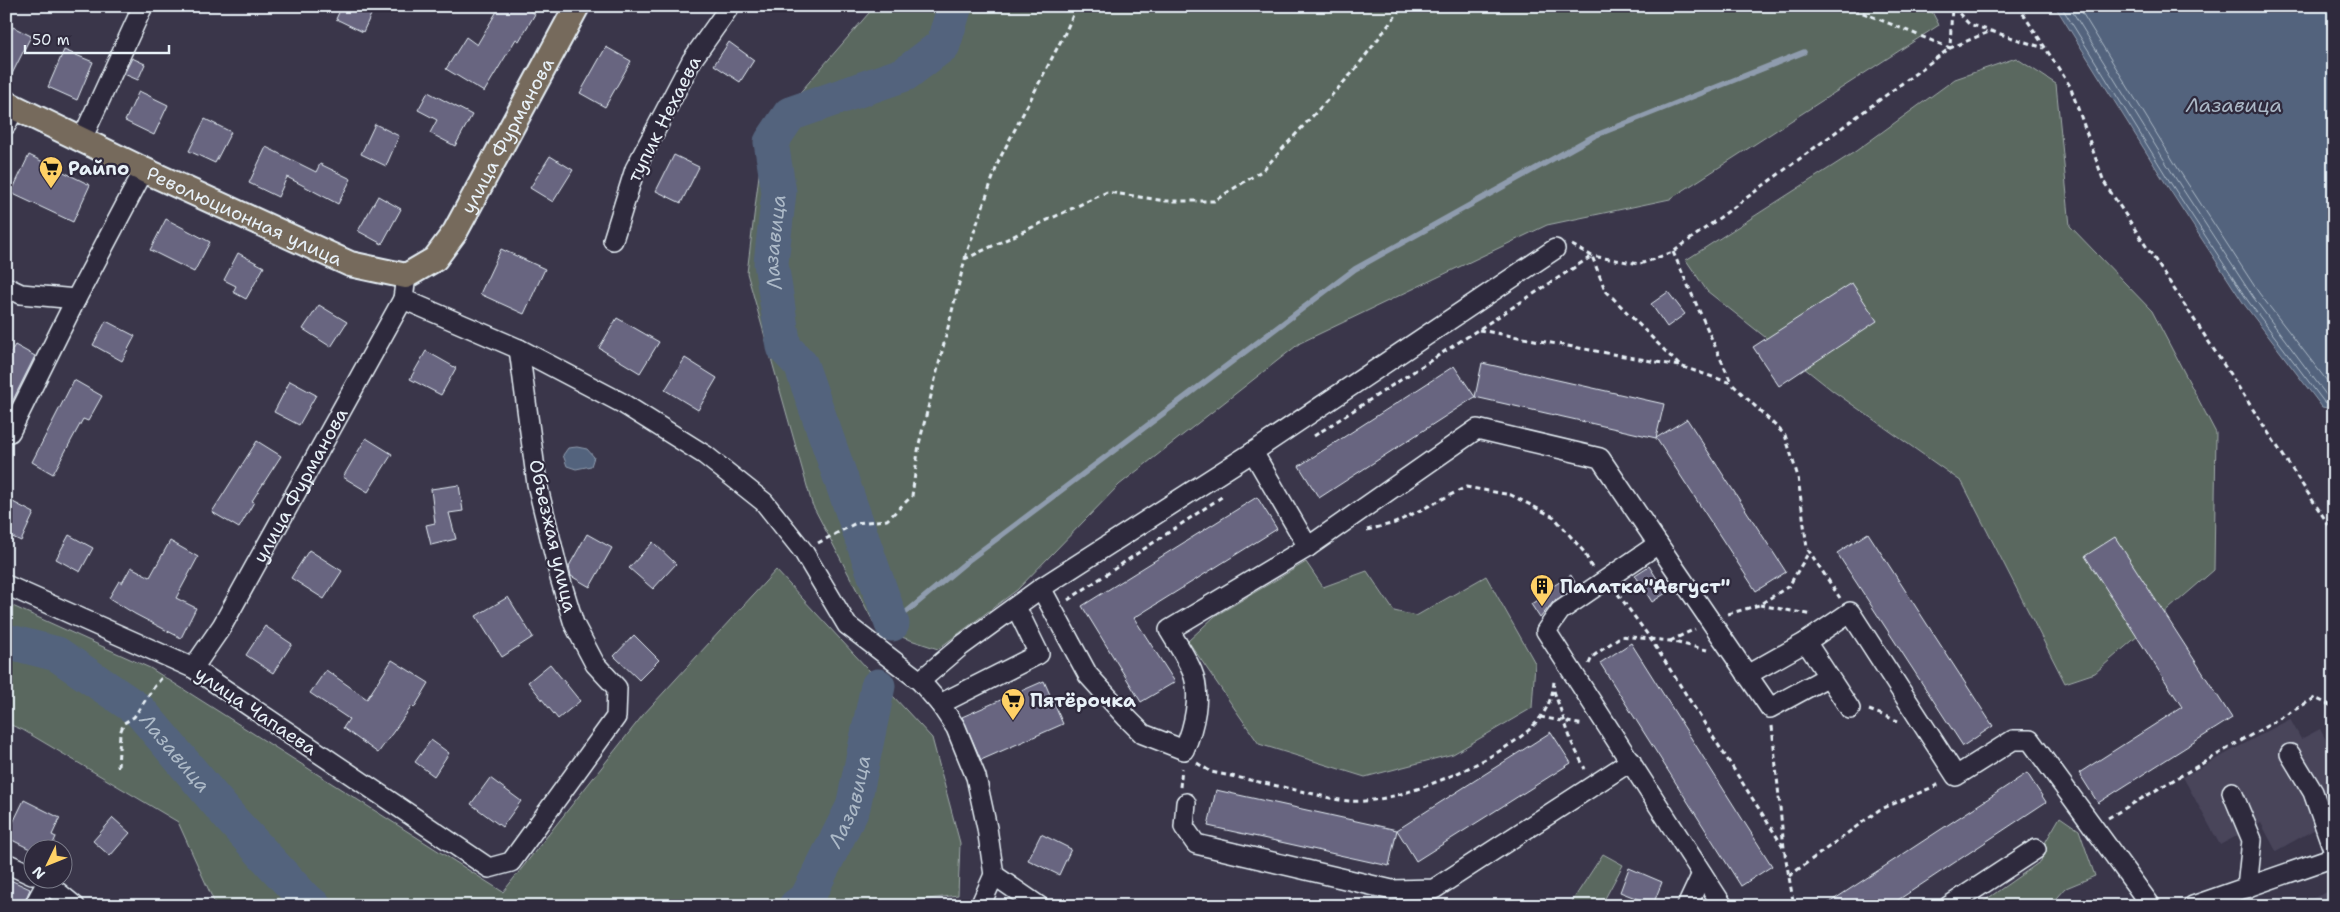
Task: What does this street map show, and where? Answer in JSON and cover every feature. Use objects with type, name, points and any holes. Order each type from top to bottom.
[{"type":"main road","name":"улица Фурманова","points":[[404,288],[435,259],[455,232],[576,6]]},
{"type":"main road","name":"Революционная улица","points":[[9,112],[82,139],[144,170],[404,288]]},
{"type":"street","points":[[82,139],[143,6]]},
{"type":"street","name":"тупик Нехаева","points":[[613,240],[635,169],[692,60],[730,6]]},
{"type":"street","points":[[6,430],[10,432],[76,299],[144,170]]},
{"type":"street","points":[[920,681],[961,646],[1041,588],[1253,452],[1555,249]]},
{"type":"street","points":[[6,286],[21,294],[76,299]]},
{"type":"street","points":[[404,288],[622,404],[705,455],[764,502],[803,551],[847,625],[920,681],[940,704],[956,728],[976,777],[988,828],[994,875],[980,906]]},
{"type":"street","name":"улица Фурманова","points":[[187,666],[222,626],[404,288]]},
{"type":"street","name":"Объезжая улица","points":[[489,868],[511,862],[616,717],[617,688],[595,664],[574,624],[560,578],[537,484],[519,349]]},
{"type":"street","points":[[1041,588],[1088,675],[1143,734],[1184,750],[1192,732],[1196,695],[1193,672],[1169,630],[1308,547],[1477,429],[1600,458],[1770,708],[1827,677]]},
{"type":"street","points":[[1253,452],[1308,547]]},
{"type":"street","points":[[1658,544],[1560,611],[1546,631],[1723,906]]},
{"type":"street","name":"улица Чапаева","points":[[6,585],[187,666],[489,868]]},
{"type":"street","points":[[940,704],[1039,654],[1016,607]]},
{"type":"street","points":[[1746,675],[1806,642],[1844,617],[1927,731],[1956,776],[2014,740],[2030,740],[2151,906]]},
{"type":"street","points":[[1806,642],[1827,677],[1850,709]]},
{"type":"street","points":[[2290,754],[2313,792],[2334,852]]},
{"type":"street","points":[[1186,803],[1184,827],[1196,844],[1433,898],[1589,788],[1631,761]]},
{"type":"street","points":[[2232,792],[2252,840],[2247,888]]},
{"type":"street","points":[[1950,906],[2036,849]]},
{"type":"street","points":[[2193,906],[2334,857]]},
{"type":"street","points":[[6,862],[22,870]]},
{"type":"street","points":[[1687,906],[1702,874]]},
{"type":"street","points":[[994,875],[1039,906]]},
{"type":"street","points":[[34,906],[38,890]]},
{"type":"street","points":[[55,890],[75,906]]},
{"type":"path","points":[[803,551],[856,523],[887,520],[912,496],[919,444],[965,259],[999,160],[1077,6]]},
{"type":"path","points":[[965,259],[1106,192],[1166,202],[1214,200],[1262,170],[1353,72],[1403,6]]},
{"type":"path","points":[[1846,6],[1950,48]]},
{"type":"path","points":[[1950,48],[1952,6],[1969,24],[2045,48]]},
{"type":"path","points":[[2018,6],[2070,86],[2104,182],[2334,534]]},
{"type":"path","points":[[1555,249],[1573,245],[1592,256],[1640,264],[1673,252],[1950,48],[1991,31]]},
{"type":"path","points":[[1673,252],[1731,383],[1785,435],[1798,477],[1809,552],[1844,617]]},
{"type":"path","points":[[1592,256],[1606,290],[1680,366]]},
{"type":"path","points":[[1478,330],[1680,366],[1731,383]]},
{"type":"path","points":[[1360,532],[1395,523],[1466,488],[1511,495],[1554,517],[1584,552],[1604,582],[1650,638],[1784,848]]},
{"type":"path","points":[[1670,642],[1710,622],[1739,610],[1759,605],[1789,586],[1809,552]]},
{"type":"path","points":[[1759,605],[1844,617]]},
{"type":"path","points":[[1580,684],[1592,657],[1620,636],[1650,638],[1734,657]]},
{"type":"path","points":[[1556,648],[1554,691],[1572,743],[1588,775],[1589,788]]},
{"type":"path","points":[[118,767],[120,733],[124,723],[134,717],[154,686],[164,675],[187,666]]},
{"type":"path","points":[[1184,750],[1194,761],[1211,772],[1350,802],[1380,801],[1410,792],[1482,760],[1513,742],[1533,726],[1554,691]]},
{"type":"path","points":[[2103,821],[2315,698],[2334,707]]},
{"type":"path","points":[[1770,708],[1784,848],[1794,906]]},
{"type":"path","points":[[1850,709],[1870,710],[1927,731]]},
{"type":"path","points":[[1540,717],[1587,725],[1604,720]]},
{"type":"path","points":[[1184,750],[1179,785],[1186,803]]},
{"type":"path","points":[[1789,876],[1879,810],[1956,776]]},
{"type":"shaded area","points":[[2290,719],[2301,739],[2320,729],[2334,754],[2334,794],[2308,808],[2319,827],[2276,851],[2261,823],[2220,845],[2183,777]]},
{"type":"shaded area","points":[[2334,889],[2334,906],[2295,906]]},
{"type":"green space","points":[[875,6],[1929,6],[1939,25],[1670,199],[1547,225],[1300,343],[1119,485],[1017,590],[938,649],[877,629],[812,504],[747,273],[764,134]]},
{"type":"green space","points":[[2016,58],[2056,84],[2070,226],[2152,311],[2216,433],[2214,570],[2095,673],[2065,683],[1962,482],[1833,391],[1707,291],[1686,260],[1856,151],[1955,79]]},
{"type":"green space","points":[[1306,562],[1323,587],[1367,571],[1394,611],[1416,616],[1486,576],[1535,663],[1532,708],[1453,754],[1365,777],[1259,744],[1188,641],[1215,616]]},
{"type":"green space","points":[[776,570],[932,738],[960,843],[958,895],[899,903],[894,906],[216,906],[178,822],[23,730],[6,723],[6,603],[150,668],[503,892],[643,715]]},
{"type":"green space","points":[[2060,817],[2079,830],[2095,876],[2066,888],[2050,906],[1977,906],[2041,861],[2046,841]]},
{"type":"green space","points":[[1603,854],[1623,865],[1601,906],[1569,906]]},
{"type":"water","name":"Лазавица","points":[[2055,6],[2334,6],[2334,409],[2322,407],[2244,304],[2166,184]]},
{"type":"water","points":[[568,448],[587,449],[594,457],[591,466],[576,469],[567,466],[563,455]]},
{"type":"building","points":[[342,6],[375,6],[363,32],[336,19]]},
{"type":"building","points":[[500,6],[521,6],[535,14],[519,41],[516,39],[484,92],[446,69],[466,37],[477,45]]},
{"type":"building","points":[[13,27],[31,36],[6,86],[6,41]]},
{"type":"building","points":[[729,42],[754,60],[740,82],[714,65]]},
{"type":"building","points":[[606,47],[631,61],[605,107],[580,93]]},
{"type":"building","points":[[64,50],[93,62],[77,100],[48,87]]},
{"type":"building","points":[[132,58],[145,64],[138,80],[124,74]]},
{"type":"building","points":[[139,91],[168,105],[154,135],[125,121]]},
{"type":"building","points":[[428,92],[472,115],[455,146],[430,133],[437,120],[418,110]]},
{"type":"building","points":[[205,119],[231,132],[215,163],[189,151]]},
{"type":"building","points":[[375,124],[399,136],[386,166],[361,154]]},
{"type":"building","points":[[266,147],[316,172],[320,164],[351,179],[338,204],[287,177],[278,197],[249,183]]},
{"type":"building","name":"Райпо","points":[[29,155],[90,185],[73,222],[11,193]]},
{"type":"building","points":[[674,155],[699,167],[681,203],[656,191]]},
{"type":"building","points":[[550,156],[573,170],[553,202],[530,188]]},
{"type":"building","points":[[378,196],[401,209],[382,244],[358,231]]},
{"type":"building","points":[[166,219],[210,242],[194,272],[150,250]]},
{"type":"building","points":[[501,249],[545,269],[524,314],[480,294]]},
{"type":"building","points":[[238,253],[264,267],[246,299],[233,292],[236,286],[224,280]]},
{"type":"building","points":[[1852,283],[1877,321],[1779,386],[1753,347]]},
{"type":"building","points":[[1668,292],[1685,314],[1667,327],[1651,304]]},
{"type":"building","points":[[319,305],[347,322],[331,347],[303,329]]},
{"type":"building","points":[[617,318],[659,342],[640,373],[599,348]]},
{"type":"building","points":[[106,321],[135,336],[122,361],[93,345]]},
{"type":"building","points":[[15,345],[35,356],[6,414],[6,359]]},
{"type":"building","points":[[426,351],[456,368],[441,395],[410,379]]},
{"type":"building","points":[[685,358],[717,378],[698,410],[665,390]]},
{"type":"building","points":[[1482,363],[1664,404],[1656,438],[1475,397]]},
{"type":"building","points":[[1454,366],[1475,397],[1319,498],[1299,466]]},
{"type":"building","points":[[74,380],[102,396],[88,421],[83,419],[53,474],[32,462]]},
{"type":"building","points":[[290,381],[316,395],[299,425],[274,412]]},
{"type":"building","points":[[1687,419],[1786,572],[1756,591],[1656,438]]},
{"type":"building","points":[[366,438],[392,454],[368,492],[343,477]]},
{"type":"building","points":[[257,441],[281,456],[252,501],[254,502],[239,528],[212,512]]},
{"type":"building","points":[[459,485],[463,511],[449,513],[456,539],[431,545],[426,525],[435,523],[431,489]]},
{"type":"building","points":[[1257,497],[1277,529],[1134,618],[1175,682],[1141,702],[1082,606]]},
{"type":"building","points":[[11,501],[34,513],[21,541],[6,534],[6,510]]},
{"type":"building","points":[[1868,533],[1993,726],[1963,746],[1837,553]]},
{"type":"building","points":[[587,534],[612,548],[590,587],[571,576],[569,566]]},
{"type":"building","points":[[69,535],[93,548],[80,572],[56,559]]},
{"type":"building","points":[[2115,537],[2232,718],[2098,803],[2079,773],[2182,707],[2085,556]]},
{"type":"building","points":[[170,541],[198,557],[176,598],[196,608],[181,638],[109,598],[119,581],[122,583],[131,567],[150,577]]},
{"type":"building","points":[[653,542],[676,564],[653,589],[629,568]]},
{"type":"building","points":[[309,550],[342,571],[324,599],[291,578]]},
{"type":"building","points":[[1649,566],[1666,593],[1652,602],[1635,575]]},
{"type":"building","points":[[1571,575],[1577,586],[1553,602],[1540,618],[1531,604],[1552,591],[1550,588]]},
{"type":"building","points":[[508,597],[533,637],[502,657],[476,616]]},
{"type":"building","points":[[265,626],[292,644],[273,673],[246,655]]},
{"type":"building","points":[[634,635],[659,660],[639,680],[614,656]]},
{"type":"building","points":[[1631,643],[1772,866],[1741,886],[1600,663]]},
{"type":"building","points":[[392,660],[429,683],[414,708],[412,706],[378,753],[343,728],[349,719],[310,693],[326,670],[367,699]]},
{"type":"building","points":[[550,664],[580,701],[558,719],[528,682]]},
{"type":"building","name":"Пятёрочка","points":[[1044,681],[1063,724],[981,760],[962,717]]},
{"type":"building","points":[[1551,732],[1571,763],[1416,861],[1397,830]]},
{"type":"building","points":[[431,740],[449,753],[434,776],[415,762]]},
{"type":"building","points":[[2027,773],[2046,802],[1889,906],[1824,906]]},
{"type":"building","points":[[490,778],[521,801],[502,827],[471,804]]},
{"type":"building","points":[[1216,790],[1397,830],[1389,866],[1208,826]]},
{"type":"building","points":[[24,800],[60,818],[52,835],[56,837],[55,840],[22,840],[22,845],[6,837]]},
{"type":"building","points":[[113,818],[130,833],[110,856],[93,841]]},
{"type":"building","points":[[1041,834],[1071,849],[1059,875],[1028,860]]},
{"type":"building","points":[[1629,868],[1662,882],[1653,905],[1620,892]]},
{"type":"building","points":[[6,878],[22,885],[22,890],[30,890],[23,906],[6,906]]},
{"type":"waterway","name":"Лазавица","points":[[892,624],[801,365],[784,347],[771,263],[779,192],[771,142],[790,114],[905,74],[943,45],[955,6]]},
{"type":"waterway","points":[[892,624],[970,559],[1355,269],[1594,136],[1804,52]]},
{"type":"waterway","name":"Лазавица","points":[[6,641],[57,654],[140,711],[232,820],[303,897],[314,906]]},
{"type":"waterway","name":"Лазавица","points":[[796,906],[807,898],[853,807],[878,686]]},
{"type":"place","name":"Райпо","points":[[51,189]]},
{"type":"place","name":"Палатка\"Август\"","points":[[1542,607]]},
{"type":"place","name":"Пятёрочка","points":[[1013,721]]}]
